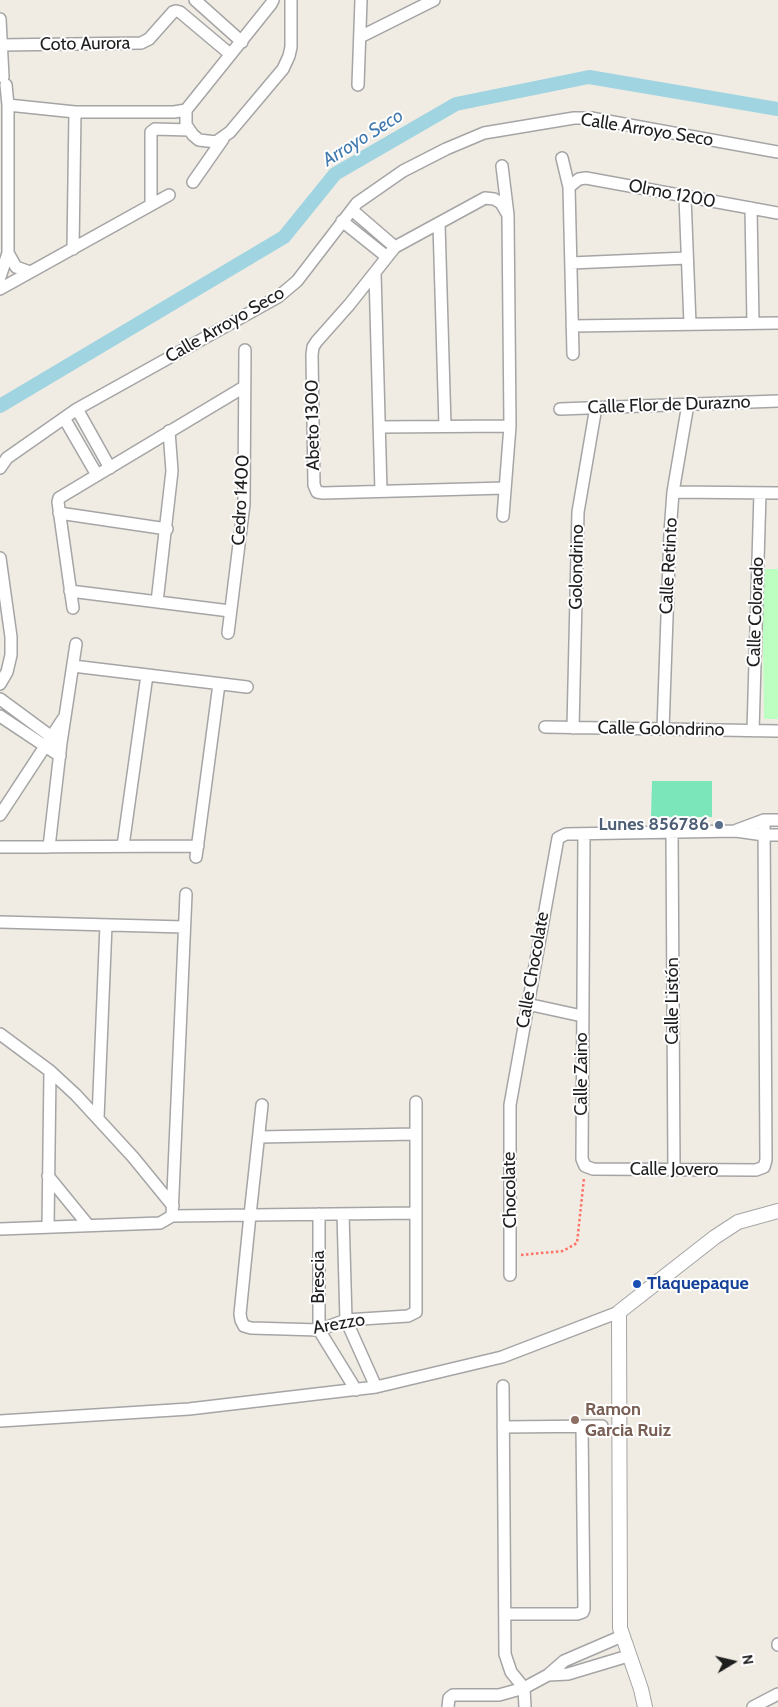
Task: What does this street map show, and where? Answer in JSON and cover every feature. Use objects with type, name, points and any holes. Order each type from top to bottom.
[{"type":"street","points":[[195,0],[242,42]]},
{"type":"street","points":[[223,139],[216,142],[199,140],[186,125],[186,110],[230,54],[242,42],[273,0]]},
{"type":"street","points":[[193,182],[223,139],[283,69],[291,47],[291,0]]},
{"type":"street","points":[[358,85],[361,0]]},
{"type":"street","points":[[360,37],[433,0]]},
{"type":"street","name":"Coto Aurora","points":[[1,45],[141,43],[149,40],[173,12],[176,11],[180,12],[230,54]]},
{"type":"street","points":[[0,19],[8,106],[8,253],[0,277]]},
{"type":"street","points":[[8,106],[75,112],[174,112],[186,110]]},
{"type":"street","points":[[73,249],[75,112]]},
{"type":"street","name":"Calle Arroyo Seco","points":[[0,468],[7,458],[77,409],[278,297],[297,281],[357,203],[403,171],[484,133],[574,118],[608,120],[778,152]]},
{"type":"street","points":[[151,204],[151,132],[156,129],[189,130]]},
{"type":"street","points":[[562,158],[570,187],[572,354]]},
{"type":"street","points":[[502,166],[508,215],[510,426],[503,516]]},
{"type":"street","name":"Olmo 1200","points":[[570,187],[579,179],[586,178],[778,213]]},
{"type":"street","points":[[0,289],[169,195]]},
{"type":"street","points":[[685,197],[690,324]]},
{"type":"street","name":"Abeto 1300","points":[[505,488],[317,492],[314,484],[313,347],[349,306],[395,247],[485,198],[494,199],[501,203],[508,215]]},
{"type":"street","points":[[751,208],[753,323]]},
{"type":"street","points":[[352,210],[395,247]]},
{"type":"street","points":[[342,221],[387,257]]},
{"type":"street","points":[[439,224],[446,426]]},
{"type":"street","points":[[8,253],[16,267],[30,272]]},
{"type":"street","points":[[571,263],[687,258]]},
{"type":"street","points":[[375,273],[381,491]]},
{"type":"street","points":[[572,326],[778,323]]},
{"type":"street","name":"Cedro 1400","points":[[228,633],[244,504],[245,350]]},
{"type":"street","points":[[73,608],[59,513],[59,498],[244,387]]},
{"type":"street","name":"Calle Flor de Durazno","points":[[560,409],[778,401]]},
{"type":"street","name":"Calle Retinto","points":[[662,729],[673,492],[688,404]]},
{"type":"street","name":"Golondrino","points":[[573,728],[578,512],[596,407]]},
{"type":"street","points":[[77,409],[110,468]]},
{"type":"street","points":[[64,418],[97,475]]},
{"type":"street","points":[[379,427],[510,426]]},
{"type":"street","points":[[157,602],[167,529],[172,471],[169,431]]},
{"type":"street","points":[[673,492],[778,493]]},
{"type":"street","name":"Calle Colorado","points":[[753,731],[760,493]]},
{"type":"street","points":[[59,513],[167,529]]},
{"type":"street","points":[[0,558],[11,637],[7,672],[0,684]]},
{"type":"street","points":[[70,591],[230,612]]},
{"type":"street","points":[[48,847],[60,756],[56,740],[65,716],[76,644]]},
{"type":"street","points":[[73,666],[247,687]]},
{"type":"street","points":[[124,846],[147,675]]},
{"type":"street","points":[[0,847],[124,846],[197,852],[219,684]]},
{"type":"street","points":[[0,699],[56,740]]},
{"type":"street","points":[[0,716],[60,756]]},
{"type":"street","name":"Calle Golondrino","points":[[544,727],[778,731]]},
{"type":"street","points":[[0,815],[45,747],[56,740]]},
{"type":"street","points":[[736,831],[764,820],[778,820]]},
{"type":"street","points":[[764,820],[764,835]]},
{"type":"street","points":[[584,834],[736,831],[778,835]]},
{"type":"street","name":"Calle Listón","points":[[672,832],[674,1170]]},
{"type":"street","name":"Calle Chocolate","points":[[510,1105],[556,842],[560,836],[584,834]]},
{"type":"street","name":"Calle Zaino","points":[[584,834],[582,1158],[585,1166]]},
{"type":"street","name":"Calle Jovero","points":[[585,1166],[593,1169],[674,1170],[756,1170],[764,1167],[766,1160],[764,835]]},
{"type":"street","points":[[0,1229],[160,1222],[172,1211],[186,894]]},
{"type":"street","points":[[0,922],[184,927]]},
{"type":"street","points":[[98,1118],[106,925]]},
{"type":"street","points":[[527,1004],[582,1016]]},
{"type":"street","points":[[0,1034],[50,1071],[98,1118],[133,1157],[172,1211]]},
{"type":"street","points":[[48,1227],[50,1071]]},
{"type":"street","name":"Arezzo","points":[[262,1105],[240,1314],[244,1326],[251,1328],[320,1330],[346,1320],[408,1316],[416,1312],[416,1102]]},
{"type":"street","name":"Chocolate","points":[[510,1105],[510,1275]]},
{"type":"street","points":[[259,1137],[416,1134]]},
{"type":"street","points":[[48,1176],[88,1226]]},
{"type":"street","points":[[172,1211],[250,1215],[415,1213]]},
{"type":"street","points":[[0,1421],[189,1409],[356,1390],[502,1358],[619,1312],[715,1237],[738,1222],[778,1211]]},
{"type":"street","name":"Brescia","points":[[319,1214],[320,1330]]},
{"type":"street","name":"Brescia","points":[[343,1214],[346,1320],[376,1387]]},
{"type":"street","points":[[619,1312],[620,1618],[622,1636],[641,1689],[644,1707]]},
{"type":"street","points":[[320,1330],[356,1390]]},
{"type":"street","points":[[503,1386],[505,1654],[508,1666],[524,1688],[524,1707]]},
{"type":"street","points":[[505,1614],[577,1614],[583,1612],[582,1426]]},
{"type":"street","points":[[503,1427],[602,1426]]},
{"type":"street","points":[[448,1707],[449,1698],[453,1695],[499,1695],[524,1688],[548,1675],[564,1661],[622,1636]]},
{"type":"street","points":[[548,1675],[568,1674],[628,1656]]},
{"type":"street","points":[[754,1707],[778,1694]]},
{"type":"path","points":[[510,1256],[563,1251],[577,1243],[585,1166]]},
{"type":"green space","points":[[762,569],[778,569],[778,719],[764,719]]},
{"type":"green space","points":[[652,781],[712,781],[712,817],[651,817]]},
{"type":"waterway","name":"Arroyo Seco","points":[[0,406],[284,237],[335,174],[456,104],[589,77],[778,109]]},
{"type":"place","name":"Lunes 856786","points":[[719,825]]},
{"type":"place","name":"Tlaquepaque","points":[[637,1284]]},
{"type":"place","name":"Ramon Garcia Ruiz","points":[[575,1420]]}]
